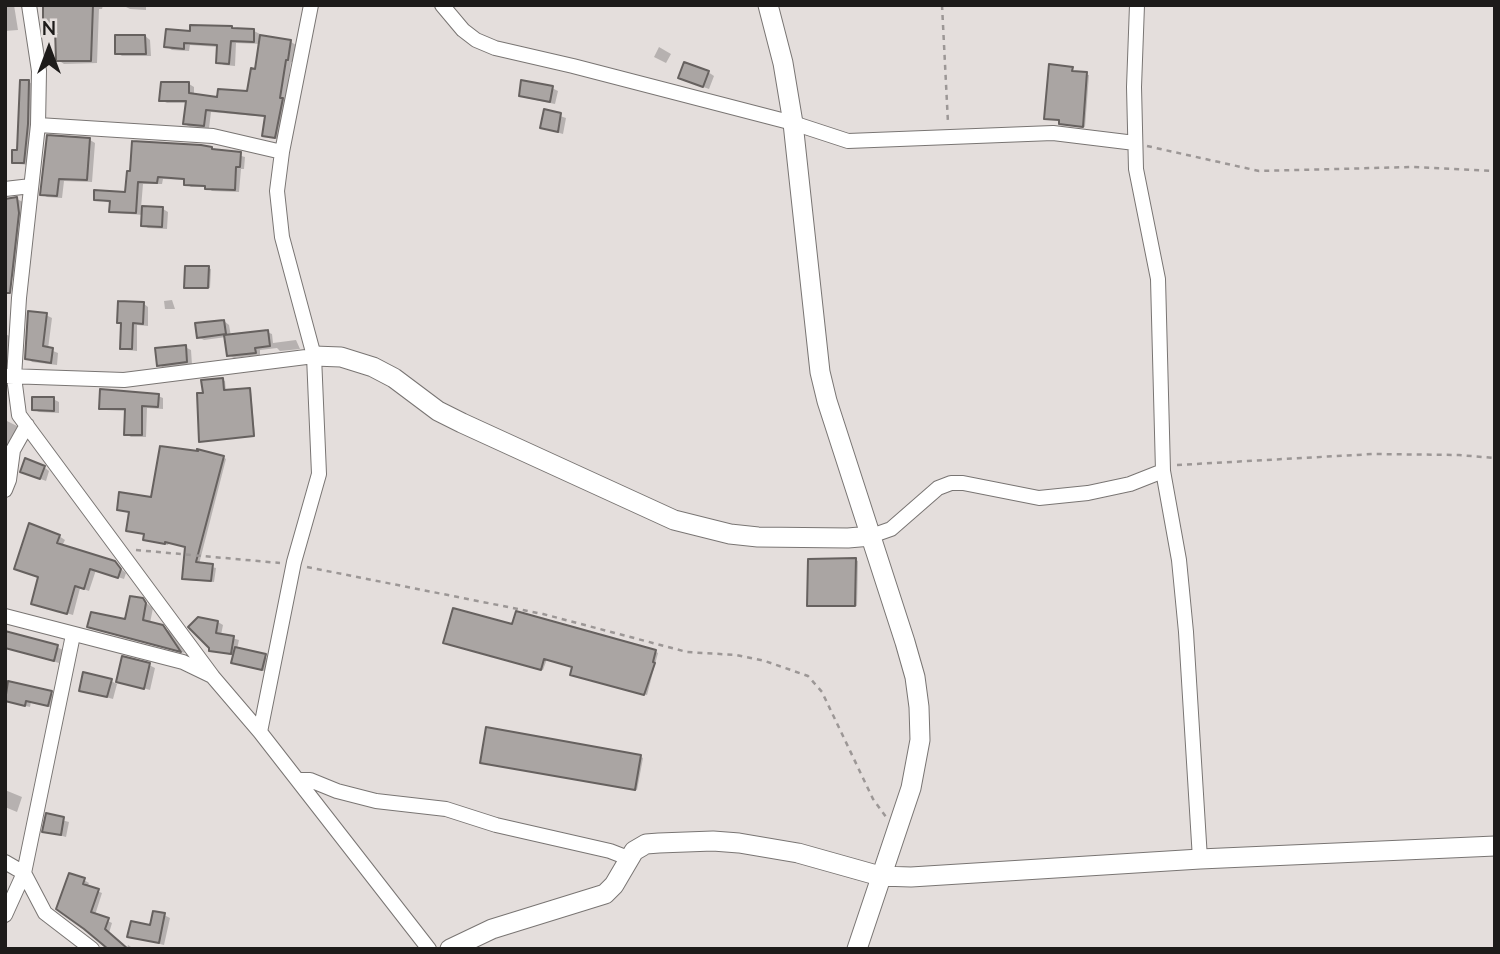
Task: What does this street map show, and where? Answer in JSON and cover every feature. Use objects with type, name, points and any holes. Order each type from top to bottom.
[{"type":"street","points":[[29,5],[39,71],[38,125],[10,377],[19,415],[213,677],[298,780],[429,949]]},
{"type":"street","points":[[260,733],[294,564],[319,474],[314,356],[278,216],[277,191],[311,5]]},
{"type":"street","points":[[442,5],[463,30],[476,40],[495,48],[793,124],[834,138],[859,142],[1053,133],[1135,143]]},
{"type":"street","points":[[768,5],[783,63],[793,124],[821,372],[827,401],[905,642],[915,677],[919,707],[920,740],[915,772],[857,949]]},
{"type":"street","points":[[1137,5],[1136,169],[1158,279],[1163,469],[1179,560],[1186,632],[1200,859]]},
{"type":"street","points":[[38,125],[213,136],[282,152]]},
{"type":"street","points":[[5,189],[31,186]]},
{"type":"street","points":[[10,377],[124,380],[314,356],[341,357],[373,367],[394,378],[450,417],[674,520],[730,534],[758,537],[871,536],[891,529],[938,488],[951,483],[1039,498],[1088,493],[1120,486],[1163,469]]},
{"type":"street","points":[[5,490],[9,481],[13,450],[27,425]]},
{"type":"street","points":[[5,616],[183,662],[213,677]]},
{"type":"street","points":[[5,915],[24,873],[73,635]]},
{"type":"street","points":[[298,780],[310,780],[337,791],[376,801],[446,808],[496,825],[610,851],[628,858]]},
{"type":"street","points":[[450,949],[492,929],[605,894],[621,874],[628,858],[646,844],[713,841],[798,853],[880,876],[911,877],[1200,859],[1495,846]]},
{"type":"street","points":[[5,862],[24,873],[45,913],[92,949]]},
{"type":"path","points":[[942,5],[949,137]]},
{"type":"path","points":[[1135,143],[1259,171],[1412,167],[1495,171]]},
{"type":"path","points":[[1163,469],[1373,454],[1495,458]]},
{"type":"path","points":[[119,549],[294,564],[543,614],[687,652],[736,655],[765,661],[808,676],[822,692],[873,799],[884,815],[898,824]]},
{"type":"building","points":[[43,5],[93,5],[91,61],[56,61],[55,29],[43,30]]},
{"type":"building","points":[[190,25],[254,29],[254,42],[231,41],[229,64],[216,63],[217,45],[184,43],[184,49],[164,47],[166,29],[190,31]]},
{"type":"building","points":[[115,35],[145,35],[146,54],[115,54]]},
{"type":"building","points":[[260,35],[291,40],[275,138],[262,136],[265,116],[206,110],[204,126],[183,124],[186,101],[159,101],[161,82],[189,82],[189,93],[217,97],[218,89],[247,91],[251,68],[255,69]]},
{"type":"building","points":[[684,62],[709,71],[703,87],[678,78]]},
{"type":"building","points":[[1049,64],[1073,67],[1072,71],[1087,72],[1083,127],[1044,119]]},
{"type":"building","points":[[20,80],[29,80],[28,124],[24,163],[12,163],[12,150],[17,150]]},
{"type":"building","points":[[521,80],[553,86],[550,102],[519,96]]},
{"type":"building","points":[[544,109],[561,113],[558,132],[540,128]]},
{"type":"building","points":[[47,135],[90,138],[87,180],[59,179],[57,196],[40,195]]},
{"type":"building","points":[[132,141],[201,145],[241,152],[240,167],[236,167],[235,190],[205,189],[205,186],[184,185],[184,179],[158,177],[157,183],[138,182],[136,213],[109,212],[110,201],[94,200],[94,190],[125,192]]},
{"type":"building","points":[[17,197],[19,213],[10,293],[5,293],[5,199]]},
{"type":"building","points":[[142,206],[163,207],[162,227],[141,226]]},
{"type":"building","points":[[185,266],[209,266],[208,288],[184,288]]},
{"type":"building","points":[[118,301],[144,302],[143,324],[133,323],[132,349],[120,349]]},
{"type":"building","points":[[28,311],[47,313],[43,346],[53,348],[51,363],[25,359]]},
{"type":"building","points":[[224,320],[226,334],[197,338],[195,323]]},
{"type":"building","points":[[268,330],[270,346],[255,348],[256,353],[227,356],[224,335]]},
{"type":"building","points":[[186,345],[187,362],[157,366],[155,348]]},
{"type":"building","points":[[223,378],[224,390],[250,388],[254,436],[199,442],[197,393],[203,393],[201,380]]},
{"type":"building","points":[[100,389],[159,394],[158,407],[142,406],[142,435],[124,435],[125,409],[99,409]]},
{"type":"building","points":[[32,397],[54,397],[54,411],[32,410]]},
{"type":"building","points":[[160,446],[198,451],[197,449],[224,456],[196,562],[213,564],[211,581],[182,579],[185,547],[143,540],[144,534],[126,531],[129,512],[117,510],[119,492],[151,497]]},
{"type":"building","points":[[25,458],[45,466],[40,479],[20,472]]},
{"type":"building","points":[[29,523],[60,535],[57,543],[115,561],[121,569],[118,578],[90,569],[84,589],[75,586],[67,614],[31,604],[38,577],[14,569]]},
{"type":"building","points":[[856,558],[855,606],[807,606],[808,559]]},
{"type":"building","points":[[130,596],[143,598],[146,603],[143,620],[163,625],[181,652],[87,627],[91,612],[125,619]]},
{"type":"building","points":[[453,608],[512,624],[516,611],[656,650],[655,663],[644,695],[570,675],[572,667],[544,659],[541,670],[443,643]]},
{"type":"building","points":[[198,617],[218,621],[216,633],[234,636],[231,654],[209,651],[188,627]]},
{"type":"building","points":[[5,631],[58,645],[54,661],[5,648]]},
{"type":"building","points":[[235,647],[266,654],[262,670],[231,663]]},
{"type":"building","points":[[122,656],[150,663],[144,689],[116,682]]},
{"type":"building","points":[[83,672],[112,679],[107,697],[79,691]]},
{"type":"building","points":[[8,681],[52,691],[48,706],[26,701],[25,706],[5,701]]},
{"type":"building","points":[[486,727],[641,755],[635,790],[480,763]]},
{"type":"building","points":[[46,813],[64,817],[61,835],[42,832]]},
{"type":"building","points":[[69,873],[85,878],[83,884],[99,889],[91,912],[109,918],[105,929],[128,949],[108,949],[56,909]]},
{"type":"building","points":[[153,911],[165,913],[159,943],[127,937],[131,921],[150,925]]}]
